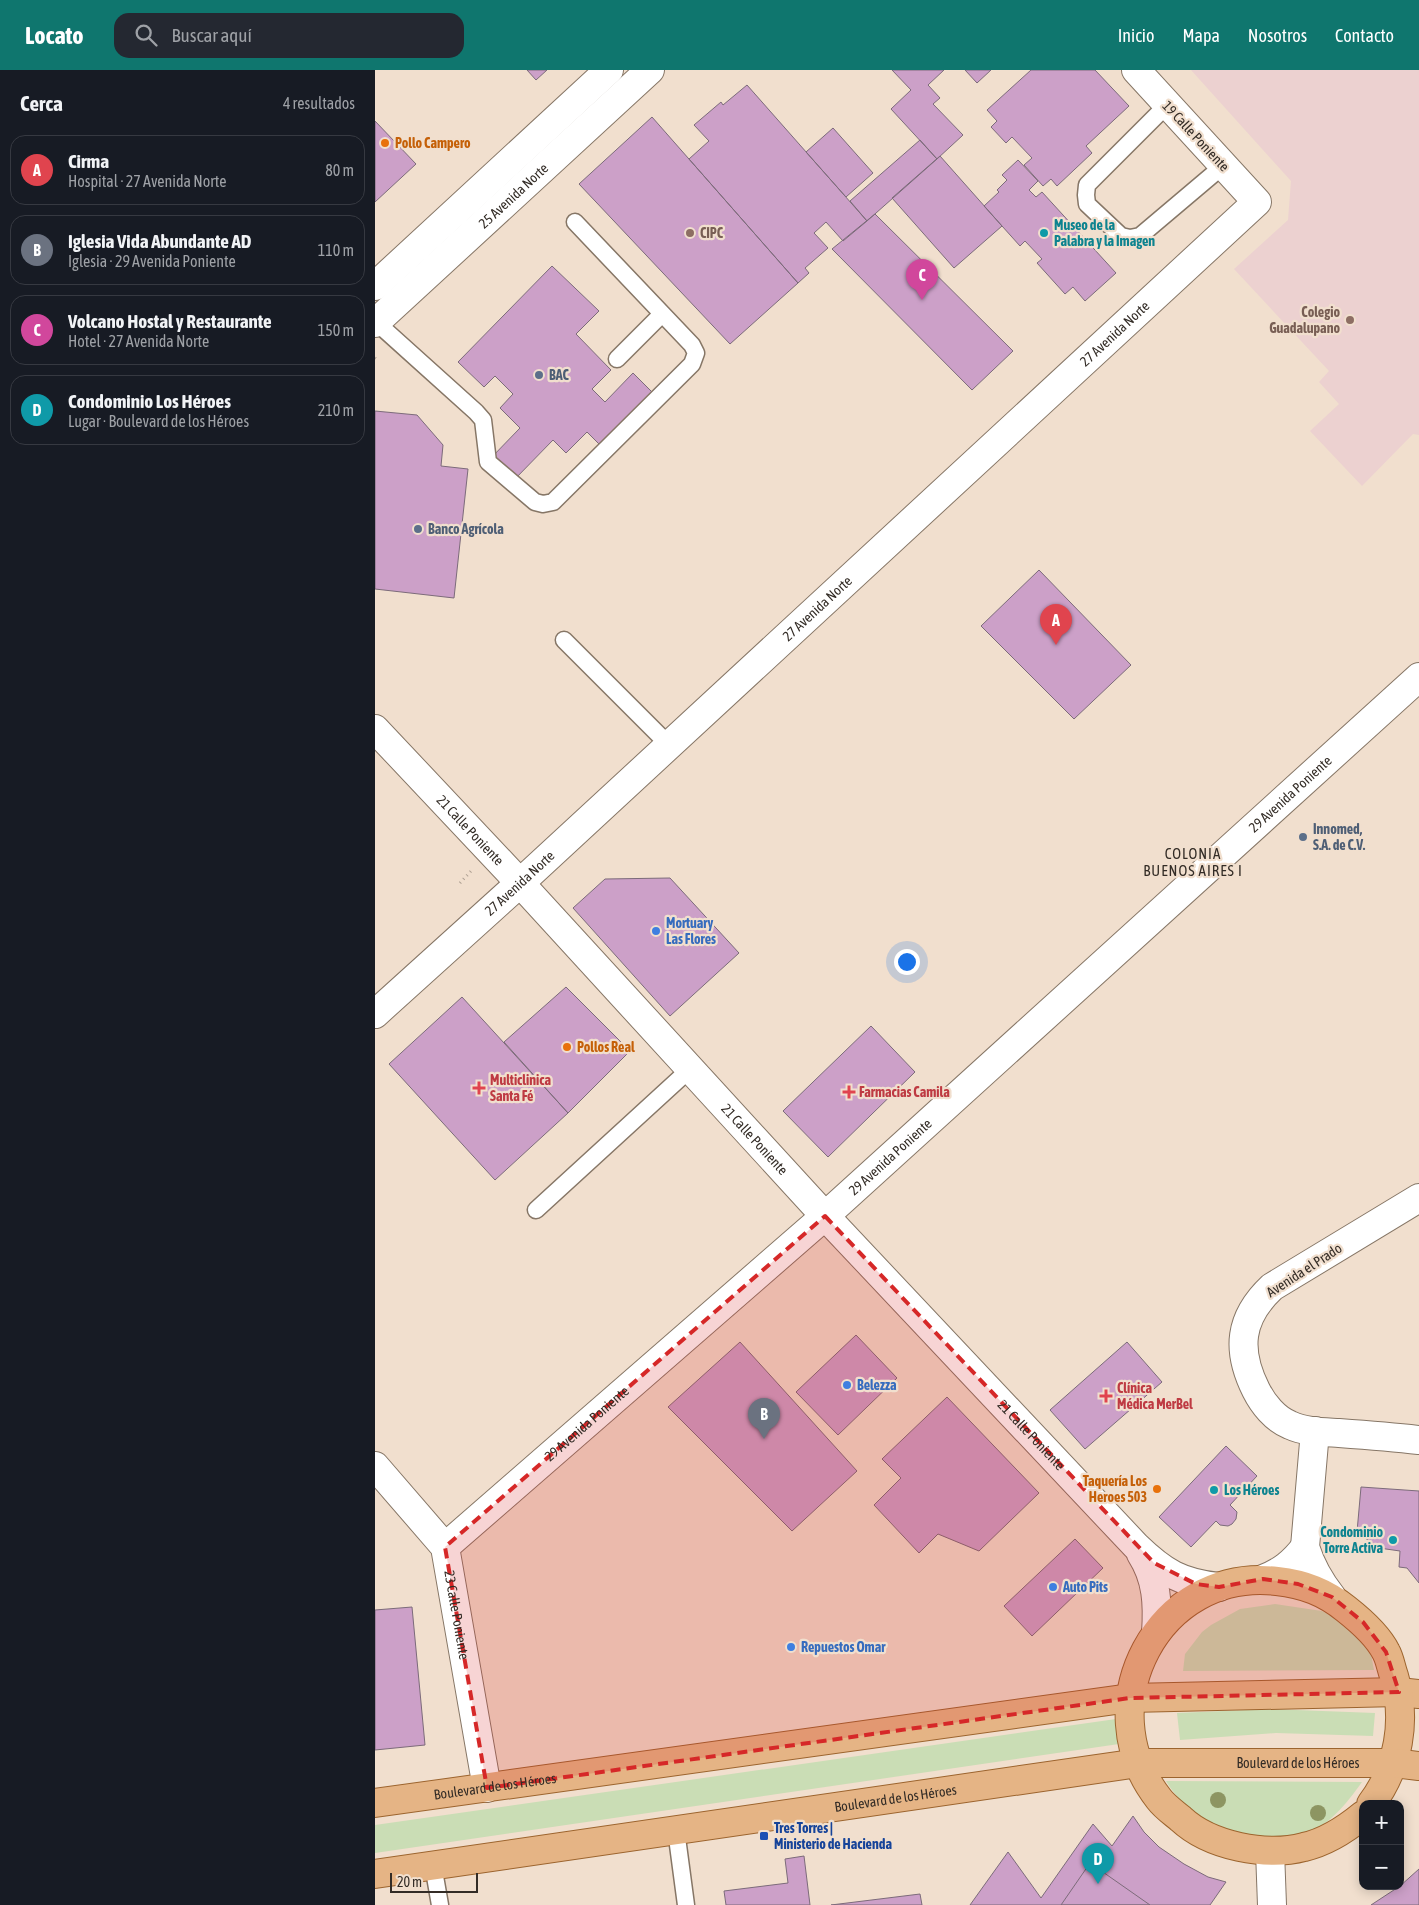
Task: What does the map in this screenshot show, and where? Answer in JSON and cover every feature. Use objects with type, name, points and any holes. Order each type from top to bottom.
[{"type":"main road","points":[[1359,1818],[1335,1836],[1304,1848],[1270,1851],[1229,1846],[1190,1828],[1160,1800],[1138,1764],[1130,1731],[1130,1698],[1135,1674],[1144,1653],[1156,1633],[1174,1614],[1195,1598],[1219,1587],[1241,1581],[1263,1579],[1299,1584],[1332,1597],[1363,1622],[1386,1652],[1409,1693],[1401,1710],[1400,1728],[1407,1765],[1374,1800]]},
{"type":"main road","name":"Boulevard de los Héroes","points":[[375,1803],[1130,1698],[1409,1693]]},
{"type":"main road","name":"Boulevard de los Héroes","points":[[375,1874],[1138,1764],[1407,1765]]},
{"type":"street","name":"25 Avenida Norte","points":[[375,286],[609,70]]},
{"type":"street","name":"25 Avenida Norte","points":[[375,322],[650,70]]},
{"type":"street","name":"19 Calle Poniente","points":[[1136,70],[1257,202]]},
{"type":"street","name":"27 Avenida Norte","points":[[375,1014],[520,883],[1257,202]]},
{"type":"street","name":"29 Avenida Poniente","points":[[445,1547],[825,1216],[1419,677]]},
{"type":"street","name":"21 Calle Poniente","points":[[375,729],[520,883],[825,1216],[1136,1546],[1154,1563],[1174,1576],[1196,1584],[1219,1587]]},
{"type":"street","name":"Avenida el Prado","points":[[1419,1198],[1285,1278],[1260,1298],[1252,1310],[1243,1339],[1246,1366],[1259,1397],[1266,1407],[1290,1425],[1315,1431],[1419,1440]]},
{"type":"street","points":[[1315,1431],[1305,1547],[1311,1565],[1320,1582],[1332,1597]]},
{"type":"street","points":[[375,1466],[445,1547]]},
{"type":"street","name":"21 Calle Poniente","points":[[1136,1546],[1148,1566],[1155,1587],[1158,1609],[1156,1633]]},
{"type":"street","name":"23 Calle Poniente","points":[[445,1547],[487,1788]]},
{"type":"street","points":[[1263,1579],[1279,1573],[1294,1562],[1305,1547]]},
{"type":"street","points":[[1270,1851],[1272,1905]]},
{"type":"lane","points":[[1167,105],[1087,185],[1085,195],[1087,204],[1121,236],[1130,238],[1140,236],[1224,165]]},
{"type":"lane","points":[[375,322],[483,420],[488,462],[535,502],[543,504],[553,502],[692,364],[696,353],[693,346],[575,222]]},
{"type":"lane","points":[[617,359],[662,314]]},
{"type":"lane","points":[[564,640],[669,745]]},
{"type":"lane","points":[[536,1210],[690,1069]]},
{"type":"lane","points":[[676,1830],[686,1905]]},
{"type":"lane","points":[[433,1865],[440,1905]]},
{"type":"highlighted area","points":[[825,1216],[1136,1546],[1154,1563],[1196,1584],[1219,1587],[1263,1579],[1298,1584],[1332,1597],[1363,1622],[1386,1652],[1399,1692],[1130,1698],[487,1788],[445,1547]]},
{"type":"shaded area","name":"Colegio Guadalupano","points":[[1191,70],[1419,70],[1419,435],[1413,434],[1362,486],[1310,431],[1339,404],[1319,382],[1329,371],[1234,269],[1288,220],[1291,181]]},
{"type":"green space","points":[[1275,1604],[1322,1611],[1340,1620],[1363,1641],[1371,1654],[1374,1670],[1183,1671],[1185,1654],[1202,1632],[1211,1625],[1240,1609]]},
{"type":"green space","points":[[1269,1709],[1375,1713],[1373,1736],[1276,1733],[1180,1740],[1177,1713]]},
{"type":"green space","points":[[1116,1719],[1119,1744],[375,1853],[375,1825]]},
{"type":"green space","points":[[1166,1781],[1362,1782],[1343,1806],[1319,1828],[1299,1836],[1282,1838],[1241,1835],[1206,1822],[1179,1799]]},
{"type":"building","points":[[527,70],[547,70],[536,80]]},
{"type":"building","points":[[892,70],[944,70],[928,85],[940,98],[933,104],[963,135],[937,159],[891,109],[911,90]]},
{"type":"building","points":[[965,70],[991,70],[977,83]]},
{"type":"building","points":[[1031,70],[1095,70],[1129,106],[1086,146],[1092,153],[1057,186],[1051,179],[1043,186],[1024,165],[1032,158],[1012,137],[1006,143],[991,127],[997,121],[987,110]]},
{"type":"building","points":[[747,85],[867,221],[843,241],[826,222],[814,233],[828,248],[805,268],[809,273],[798,283],[689,159],[709,141],[694,125],[721,102],[723,105]]},
{"type":"building","name":"CIPC","points":[[652,117],[798,283],[730,344],[579,184]]},
{"type":"building","name":"Pollo Campero","points":[[375,121],[416,164],[375,202]]},
{"type":"building","points":[[833,128],[873,173],[846,197],[806,152]]},
{"type":"building","points":[[920,140],[937,159],[867,221],[850,201]]},
{"type":"building","points":[[940,156],[1002,226],[954,268],[892,198]]},
{"type":"building","name":"Museo de la Palabra y la Imagen","points":[[1018,160],[1038,181],[1029,190],[1036,197],[1042,192],[1116,273],[1085,301],[1073,287],[1065,294],[1037,263],[1042,259],[1025,241],[1020,246],[984,206],[999,192],[997,190],[1007,180],[1002,175]]},
{"type":"building","points":[[875,214],[1013,351],[972,390],[832,249]]},
{"type":"building","name":"BAC","points":[[552,266],[599,311],[576,334],[611,370],[592,389],[605,402],[633,373],[655,395],[603,448],[587,432],[566,453],[553,440],[513,481],[490,459],[520,428],[500,408],[513,394],[495,376],[484,387],[458,362]]},
{"type":"building","name":"Banco Agrícola","points":[[375,411],[417,415],[443,445],[441,466],[468,469],[454,598],[375,589]]},
{"type":"building","points":[[1039,570],[1131,665],[1074,719],[981,626]]},
{"type":"building","name":"Mortuary Las Flores","points":[[670,878],[739,953],[670,1016],[573,908],[605,879]]},
{"type":"building","name":"Pollos Real","points":[[566,987],[630,1051],[568,1113],[504,1042]]},
{"type":"building","name":"Multiclinica Santa Fé","points":[[462,997],[568,1113],[495,1180],[389,1064]]},
{"type":"building","name":"Farmacias Camila","points":[[871,1026],[915,1072],[828,1157],[783,1111]]},
{"type":"building","name":"Belezza","points":[[856,1335],[897,1378],[838,1435],[796,1392]]},
{"type":"building","points":[[740,1342],[857,1471],[792,1531],[668,1407]]},
{"type":"building","name":"Clínica Médica MerBel","points":[[1127,1342],[1162,1382],[1085,1449],[1050,1410]]},
{"type":"building","points":[[947,1397],[1039,1493],[979,1551],[938,1534],[919,1553],[874,1505],[901,1478],[882,1459]]},
{"type":"building","name":"Los Héroes","points":[[1226,1446],[1257,1476],[1230,1505],[1237,1512],[1236,1519],[1232,1524],[1228,1526],[1220,1525],[1216,1521],[1191,1547],[1159,1517]]},
{"type":"building","name":"Condominio Torre Activa","points":[[1361,1487],[1419,1491],[1419,1583],[1407,1568],[1399,1567],[1400,1551],[1379,1548],[1357,1532]]},
{"type":"building","name":"Auto Pits","points":[[1075,1539],[1103,1568],[1032,1636],[1004,1606]]},
{"type":"building","points":[[412,1607],[425,1745],[375,1750],[375,1610]]},
{"type":"building","points":[[1133,1816],[1144,1832],[1159,1847],[1208,1877],[1226,1882],[1210,1905],[970,1905],[1008,1852],[1041,1898],[1093,1824],[1112,1846]]},
{"type":"building","points":[[804,1856],[810,1905],[726,1905],[724,1891],[788,1883],[785,1859]]},
{"type":"building","points":[[1090,1863],[1150,1905],[1061,1905]]},
{"type":"building","points":[[1419,1869],[1419,1905],[1371,1905],[1394,1890],[1404,1890],[1404,1882]]},
{"type":"building","points":[[920,1894],[922,1905],[831,1905]]},
{"type":"place","name":"Pollo Campero","points":[[385,143]]},
{"type":"place","name":"CIPC","points":[[690,233]]},
{"type":"place","name":"Museo de la Palabra y la Imagen","points":[[1044,233]]},
{"type":"place","name":"Volcano Hostal y Restaurante","points":[[922,300]]},
{"type":"place","name":"Colegio Guadalupano","points":[[1350,320]]},
{"type":"place","name":"BAC","points":[[539,375]]},
{"type":"place","name":"Banco Agrícola","points":[[418,529]]},
{"type":"place","name":"Cirma","points":[[1056,645]]},
{"type":"place","name":"Innomed, S.A. de C.V.","points":[[1303,837]]},
{"type":"place","name":"Mortuary Las Flores","points":[[656,931]]},
{"type":"place","name":"Pollos Real","points":[[567,1047]]},
{"type":"place","name":"Multiclinica Santa Fé","points":[[479,1088]]},
{"type":"place","name":"Farmacias Camila","points":[[849,1092]]},
{"type":"place","name":"Belezza","points":[[847,1385]]},
{"type":"place","name":"Clínica Médica MerBel","points":[[1106,1396]]},
{"type":"place","name":"Iglesia Vida Abundante AD","points":[[764,1439]]},
{"type":"place","name":"Taquería Los Heroes 503","points":[[1157,1489]]},
{"type":"place","name":"Los Héroes","points":[[1214,1490]]},
{"type":"place","name":"Condominio Torre Activa","points":[[1393,1540]]},
{"type":"place","name":"Auto Pits","points":[[1053,1587]]},
{"type":"place","name":"Repuestos Omar","points":[[791,1647]]},
{"type":"place","name":"Tres Torres | Ministerio de Hacienda","points":[[764,1836]]},
{"type":"place","name":"Condominio Los Héroes","points":[[1098,1884]]},
{"type":"district","name":"COLONIA BUENOS AIRES I","points":[[1193,862]]}]
